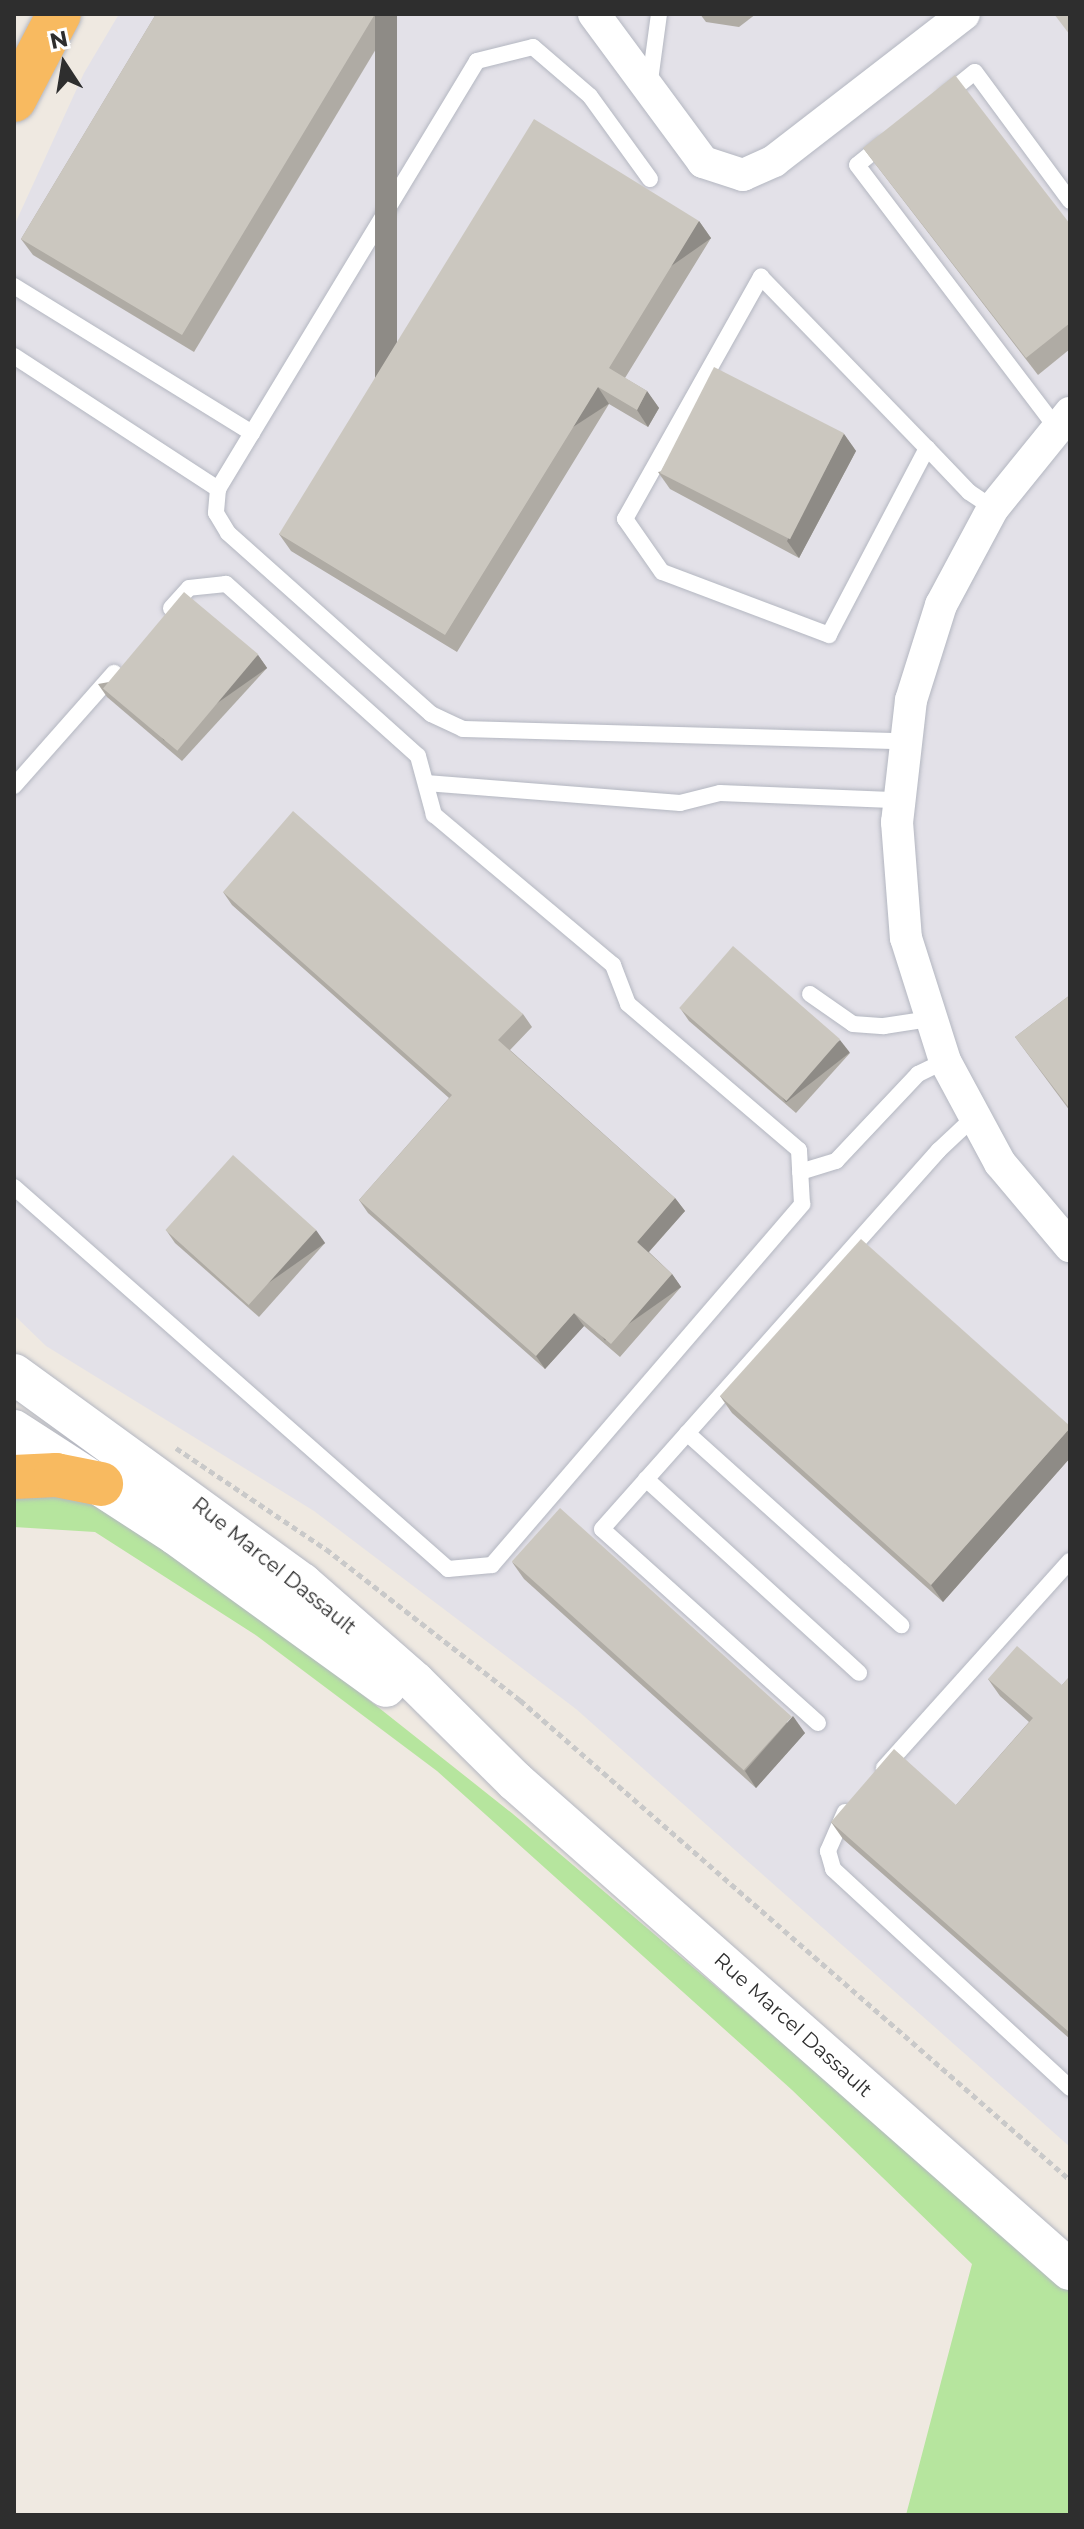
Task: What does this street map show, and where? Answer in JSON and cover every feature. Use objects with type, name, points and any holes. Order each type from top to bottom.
[{"type":"highway","points":[[14,100],[59,14]]},
{"type":"highway","points":[[14,1477],[56,1475],[101,1484]]},
{"type":"street","points":[[594,14],[703,162],[743,175],[774,161],[964,14]]},
{"type":"street","points":[[1063,420],[993,508],[941,605],[918,668],[903,741],[898,800],[906,938],[945,1061],[972,1119],[1025,1198],[1070,1246]]},
{"type":"street","name":"Rue Marcel Dassault","points":[[14,1374],[302,1583],[415,1682],[515,1781],[1070,2270]]},
{"type":"street","name":"Rue Marcel Dassault","points":[[14,1430],[101,1484],[515,1781]]},
{"type":"lane","points":[[649,91],[659,14]]},
{"type":"lane","points":[[650,179],[590,96],[533,47],[477,61],[218,489],[216,513],[228,533],[431,714],[463,729],[903,741]]},
{"type":"lane","points":[[928,109],[975,72],[1070,201]]},
{"type":"lane","points":[[892,137],[857,165],[1063,420]]},
{"type":"lane","points":[[927,448],[829,635],[662,572],[625,519],[761,277],[927,448],[969,492],[993,508]]},
{"type":"lane","points":[[14,286],[252,433]]},
{"type":"lane","points":[[14,356],[218,489]]},
{"type":"lane","points":[[14,1187],[448,1569],[492,1565],[802,1204],[799,1150],[628,1004],[613,965],[434,815],[418,756],[226,584],[189,588],[158,623]]},
{"type":"lane","points":[[14,786],[127,658]]},
{"type":"lane","points":[[426,783],[680,803],[720,793],[898,800]]},
{"type":"lane","points":[[810,994],[853,1024],[884,1026],[930,1019]]},
{"type":"lane","points":[[800,1172],[836,1161],[918,1074],[945,1061]]},
{"type":"lane","points":[[818,1723],[602,1529],[939,1150],[972,1119]]},
{"type":"lane","points":[[687,1433],[901,1625]]},
{"type":"lane","points":[[646,1479],[859,1673]]},
{"type":"lane","points":[[1070,1561],[837,1821],[828,1851],[833,1869],[1070,2088]]},
{"type":"path","points":[[162,1439],[326,1549],[520,1700],[1070,2180]]},
{"type":"shaded area","points":[[119,14],[1070,14],[1070,2147],[576,1709],[314,1511],[46,1346],[14,1315],[14,226],[84,73]]},
{"type":"green space","points":[[14,1489],[85,1496],[124,1518],[321,1662],[513,1814],[1070,2288],[1070,2515],[906,2515],[972,2264],[792,2090],[437,1771],[257,1636],[95,1532],[14,1527]]},
{"type":"building","points":[[156,14],[375,14],[182,335],[21,239]]},
{"type":"building","points":[[1054,14],[1070,14],[1070,35]]},
{"type":"building","points":[[955,75],[1070,224],[1070,323],[1026,358],[863,148]]},
{"type":"building","points":[[534,119],[699,221],[609,368],[647,391],[637,410],[598,387],[445,635],[279,534]]},
{"type":"building","points":[[714,367],[844,433],[790,539],[660,473]]},
{"type":"building","points":[[184,592],[258,654],[177,751],[103,689]]},
{"type":"building","points":[[293,811],[523,1014],[498,1040],[675,1198],[637,1242],[672,1274],[611,1344],[574,1313],[536,1356],[359,1200],[452,1095],[223,892]]},
{"type":"building","points":[[733,946],[840,1039],[786,1101],[679,1008]]},
{"type":"building","points":[[1070,995],[1070,1109],[1015,1037]]},
{"type":"building","points":[[233,1155],[316,1230],[249,1305],[165,1230]]},
{"type":"building","points":[[861,1239],[1070,1426],[931,1585],[720,1396]]},
{"type":"building","points":[[560,1508],[792,1717],[744,1770],[512,1562]]},
{"type":"building","points":[[1017,1646],[1062,1685],[1070,1676],[1070,2033],[831,1822],[894,1749],[956,1805],[1033,1718],[988,1679]]}]
